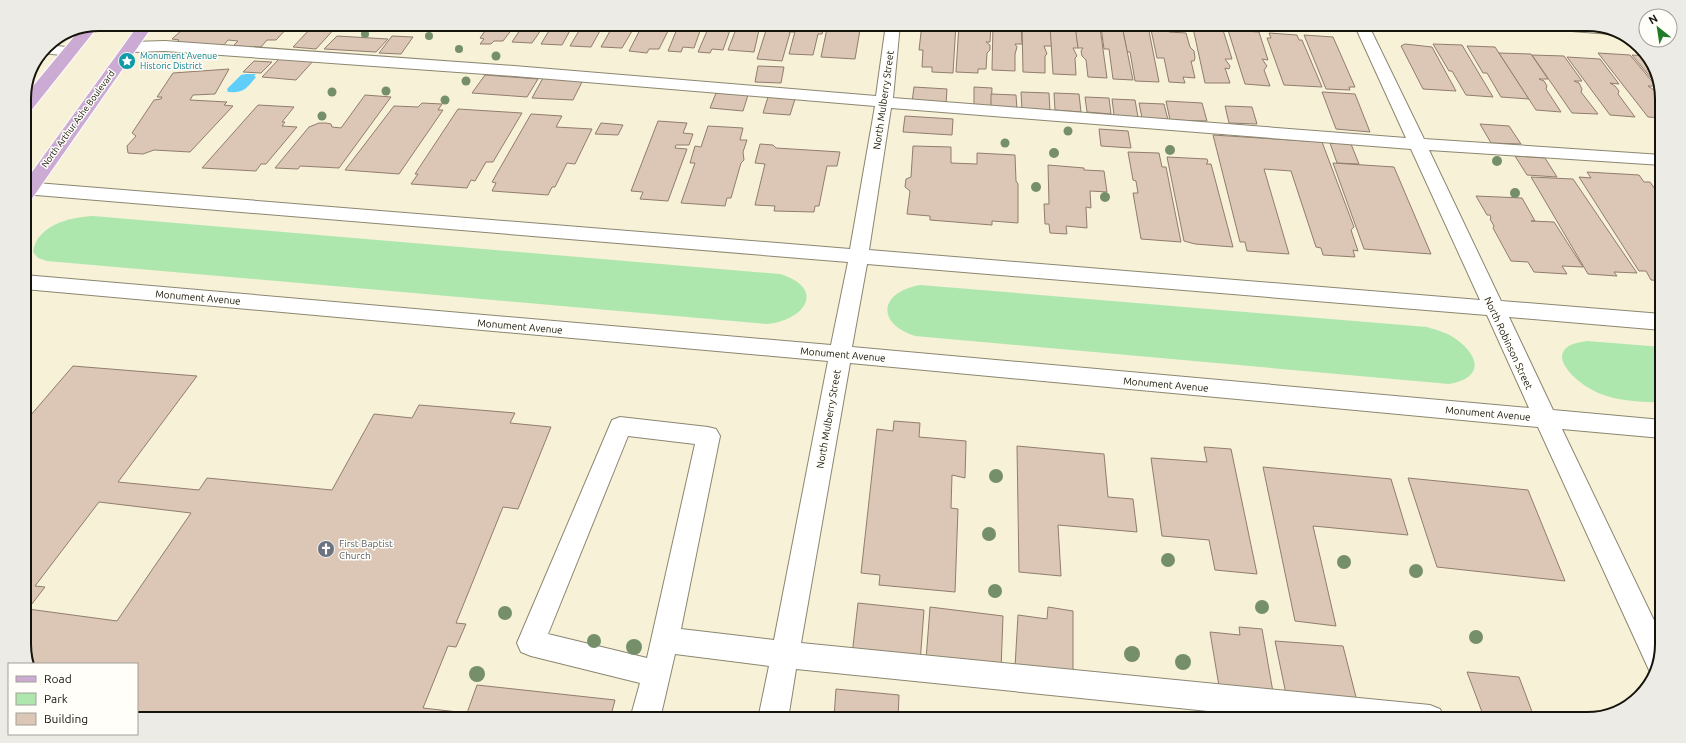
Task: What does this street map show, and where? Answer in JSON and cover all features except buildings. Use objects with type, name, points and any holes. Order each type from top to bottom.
[{"type":"main road","name":"North Arthur Ashe Boulevard","points":[[31,184],[142,31]]},
{"type":"main road","points":[[31,99],[86,32]]},
{"type":"street","name":"North Mulberry Street","points":[[774,712],[839,354],[859,256],[884,102],[892,31]]},
{"type":"street","name":"North Robinson Street","points":[[1364,31],[1654,653]]},
{"type":"street","points":[[131,47],[166,46],[514,71],[1417,144],[1655,160]]},
{"type":"street","points":[[53,50],[70,51]]},
{"type":"street","points":[[31,191],[859,256],[1655,321]]},
{"type":"street","name":"Monument Avenue","points":[[31,283],[1655,428]]},
{"type":"street","points":[[647,712],[665,640],[708,436],[620,426],[531,643],[656,674]]},
{"type":"street","points":[[665,640],[785,655],[1359,712]]},
{"type":"green space","points":[[93,216],[780,274],[794,280],[803,287],[806,295],[805,303],[800,310],[792,316],[781,321],[767,324],[47,261],[38,258],[33,252],[41,235],[56,224],[75,218]]},
{"type":"green space","points":[[920,285],[1427,327],[1446,333],[1456,339],[1470,353],[1474,360],[1475,366],[1473,372],[1468,377],[1449,384],[915,336],[893,324],[888,316],[888,308],[890,301],[897,294]]},
{"type":"green space","points":[[1587,341],[1655,346],[1655,402],[1623,400],[1608,397],[1591,389],[1581,382],[1565,366],[1562,358],[1564,350],[1572,345]]},
{"type":"water","points":[[256,74],[254,76],[256,77],[250,85],[238,92],[228,92],[227,89],[241,75]]},
{"type":"place","name":"Monument Avenue Historic District","points":[[127,61]]},
{"type":"place","name":"First Baptist Church","points":[[326,549]]}]
